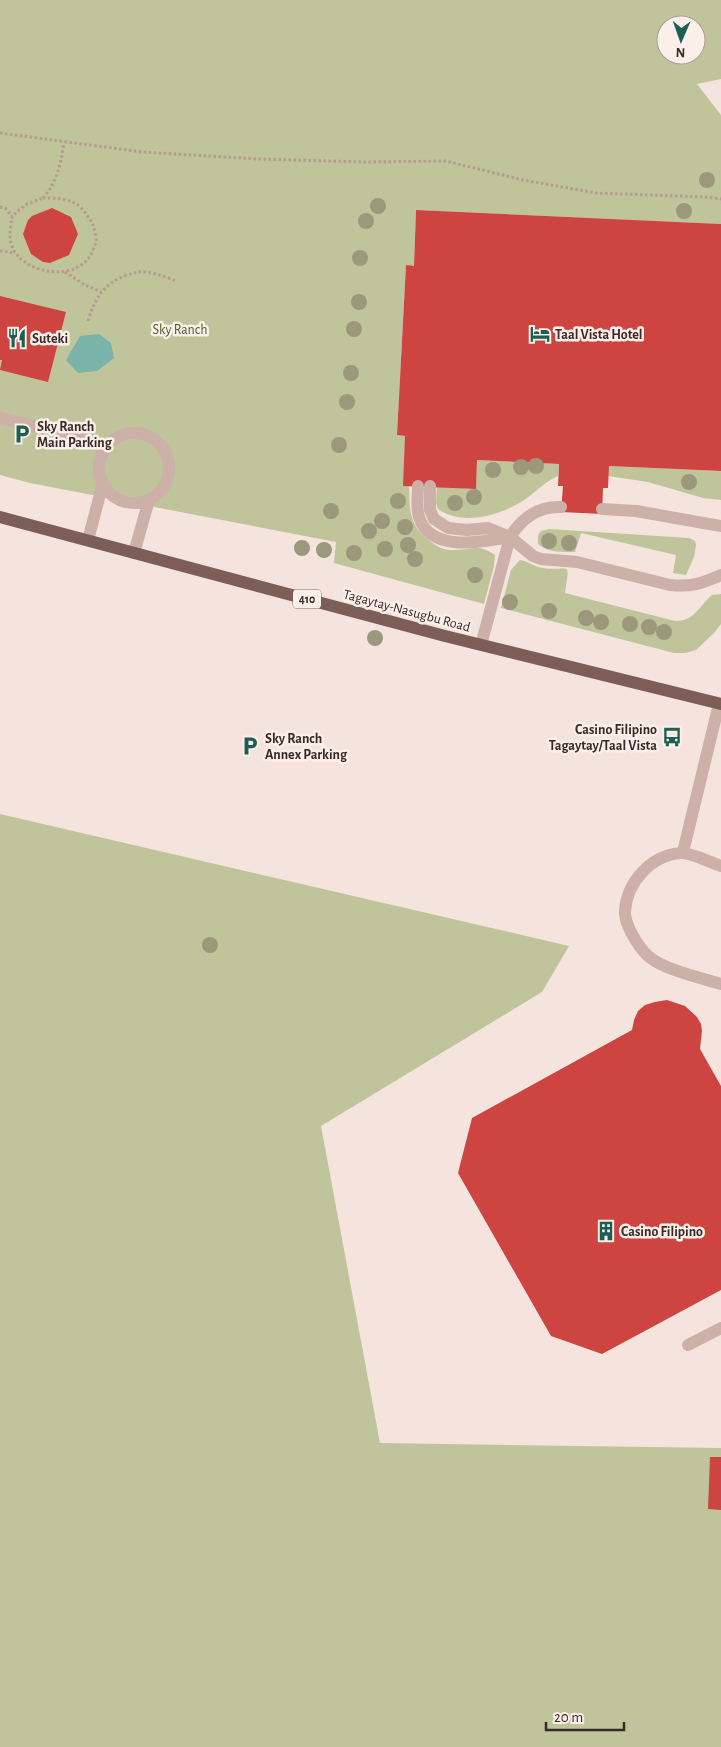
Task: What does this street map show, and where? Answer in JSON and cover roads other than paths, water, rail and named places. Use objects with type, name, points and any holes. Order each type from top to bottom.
[{"type":"main road","name":"Tagaytay-Nasugbu Road","points":[[0,517],[481,645],[720,704]]},
{"type":"lane","points":[[0,418],[107,445]]},
{"type":"lane","points":[[138,433],[154,439],[166,451],[169,462],[169,474],[166,484],[158,494],[149,500],[140,502],[122,500],[114,496],[103,483],[100,474],[102,454],[107,445],[116,438],[126,434],[138,433]]},
{"type":"lane","points":[[88,540],[103,483]]},
{"type":"lane","points":[[424,486],[418,510],[420,519],[423,526],[446,542],[487,541],[510,537],[533,556],[541,559],[577,562],[670,585],[692,586],[721,575]]},
{"type":"lane","points":[[134,553],[149,500]]},
{"type":"lane","points":[[481,645],[510,537],[517,526],[536,512],[546,508],[562,507]]},
{"type":"lane","points":[[602,509],[636,511],[721,526]]},
{"type":"lane","points":[[683,852],[720,704]]},
{"type":"lane","points":[[721,866],[683,852],[660,858],[644,869],[631,888],[624,912],[632,935],[648,956],[668,968],[721,984]]},
{"type":"lane","points":[[688,1345],[721,1328]]},
{"type":"water","points":[[99,334],[111,343],[114,358],[97,371],[78,373],[66,360],[80,336]]},
{"type":"place","name":"Taal Vista Hotel","points":[[540,334]]},
{"type":"place","name":"Suteki","points":[[17,338]]},
{"type":"place","name":"Sky Ranch Main Parking","points":[[22,434]]},
{"type":"place","name":"Casino Filipino Tagaytay/Taal Vista","points":[[672,737]]},
{"type":"place","name":"Sky Ranch Annex Parking","points":[[250,746]]},
{"type":"place","name":"Casino Filipino","points":[[606,1231]]},
{"type":"park label","name":"Sky Ranch","points":[[180,329]]}]
